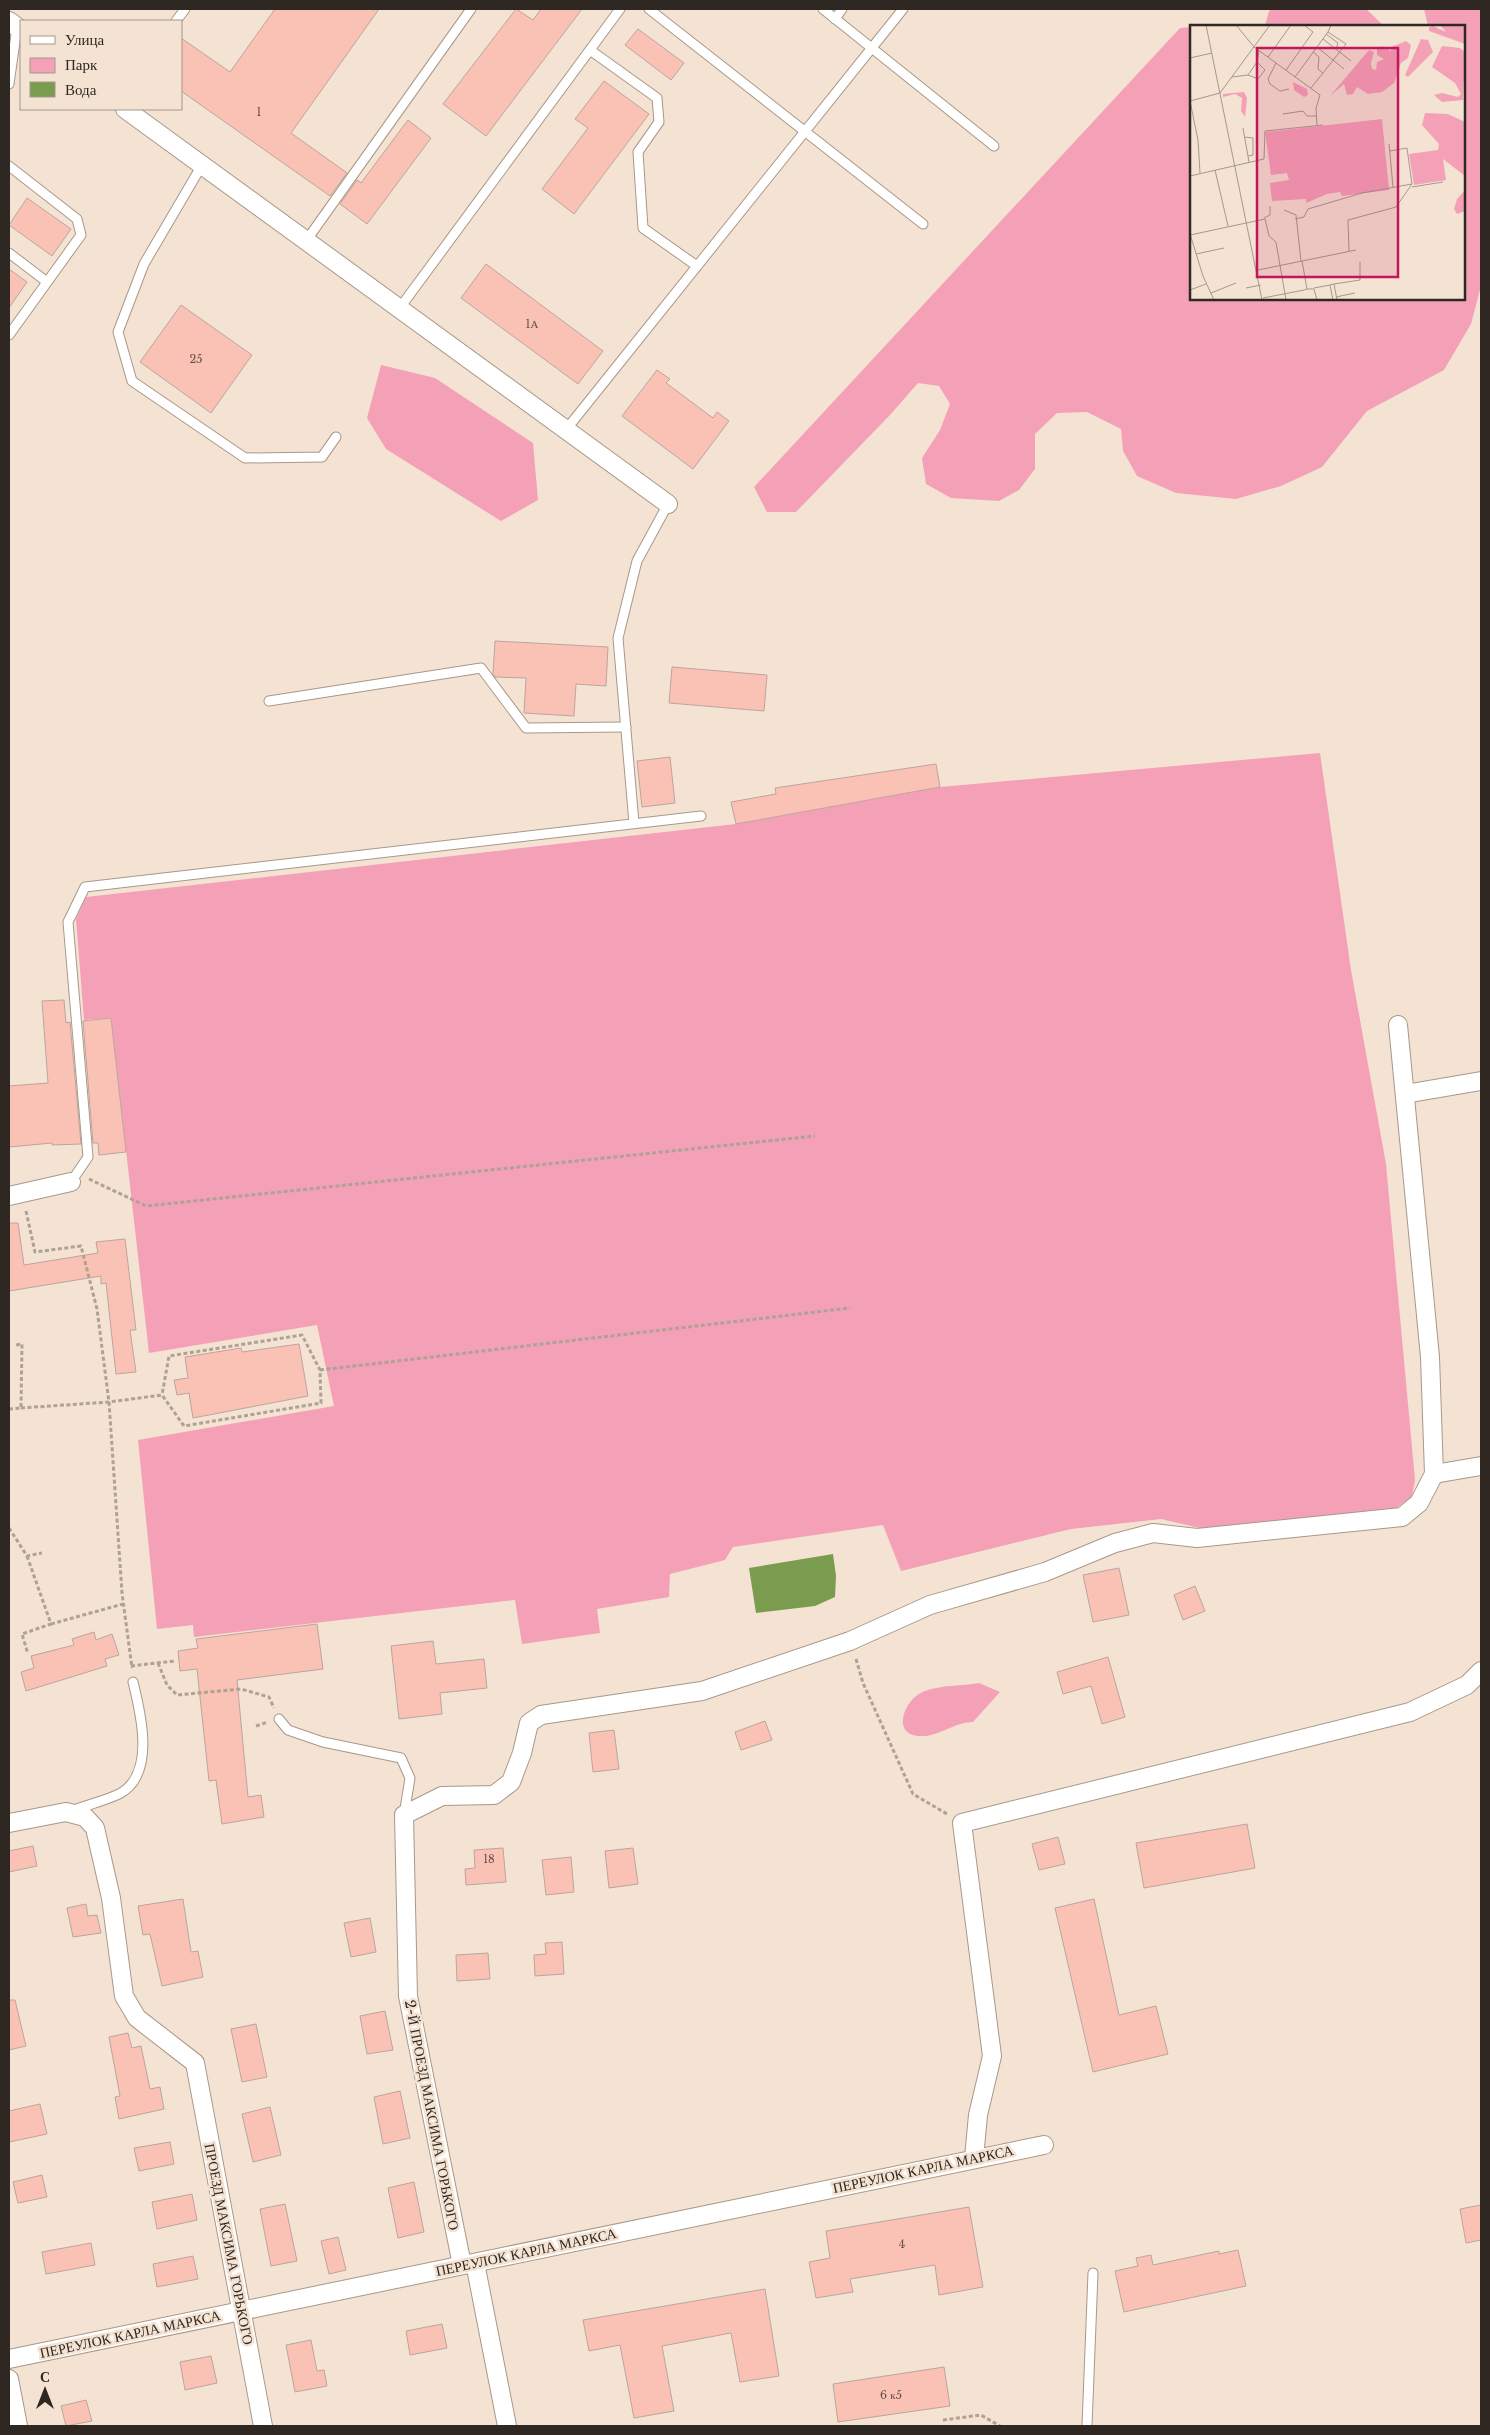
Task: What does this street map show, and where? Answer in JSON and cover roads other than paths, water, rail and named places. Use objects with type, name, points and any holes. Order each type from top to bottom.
[{"type":"street","points":[[126,110],[668,504]]},
{"type":"street","points":[[404,1815],[442,1796],[494,1795],[511,1782],[522,1753],[529,1723],[541,1715],[702,1691],[850,1641],[930,1605],[1045,1572],[1115,1543],[1153,1533],[1198,1538],[1402,1517],[1419,1503],[1434,1474],[1430,1357],[1398,1025]]},
{"type":"street","points":[[1405,1094],[1481,1081]]},
{"type":"street","points":[[15,1194],[74,1178]]},
{"type":"street","points":[[1434,1474],[1481,1466]]},
{"type":"street","points":[[974,2158],[978,2115],[992,2056],[962,1822],[1410,1712],[1467,1685],[1481,1671]]},
{"type":"street","points":[[9,1823],[66,1812]]},
{"type":"street","name":"ПРОЕЗД МАКСИМА ГОРЬКОГО","points":[[66,1812],[85,1817],[95,1828],[111,1898],[124,1996],[136,2018],[195,2062],[264,2426]]},
{"type":"street","name":"2-Й ПРОЕЗД МАКСИМА ГОРЬКОГО","points":[[404,1815],[408,1996],[507,2426]]},
{"type":"street","name":"ПЕРЕУЛОК КАРЛА МАРКСА","points":[[9,2359],[1044,2145]]},
{"type":"street","points":[[9,2379],[18,2426]]},
{"type":"lane","points":[[177,20],[185,9]]},
{"type":"lane","points":[[306,241],[471,9]]},
{"type":"lane","points":[[399,309],[620,9]]},
{"type":"lane","points":[[649,9],[923,224]]},
{"type":"lane","points":[[823,9],[994,146]]},
{"type":"lane","points":[[835,19],[842,9]]},
{"type":"lane","points":[[565,430],[903,9]]},
{"type":"lane","points":[[9,84],[16,26]]},
{"type":"lane","points":[[590,50],[657,98],[659,122],[638,152],[642,228],[697,266]]},
{"type":"lane","points":[[202,165],[144,264],[118,332],[132,381],[245,458],[322,457],[336,437]]},
{"type":"lane","points":[[9,166],[77,219],[81,235],[9,334]]},
{"type":"lane","points":[[9,253],[47,282]]},
{"type":"lane","points":[[634,823],[618,638],[637,561],[668,504]]},
{"type":"lane","points":[[269,701],[481,668],[526,728],[626,727]]},
{"type":"lane","points":[[74,1178],[88,1157],[68,922],[85,887],[701,816]]},
{"type":"lane","points":[[66,1812],[120,1793],[136,1777],[141,1758],[143,1736],[142,1720],[133,1682]]},
{"type":"lane","points":[[279,1719],[288,1730],[322,1742],[401,1758],[410,1778],[404,1815]]},
{"type":"lane","points":[[1087,2426],[1093,2273]]},
{"type":"water","points":[[833,1554],[836,1576],[835,1597],[815,1606],[756,1613],[749,1568]]}]
